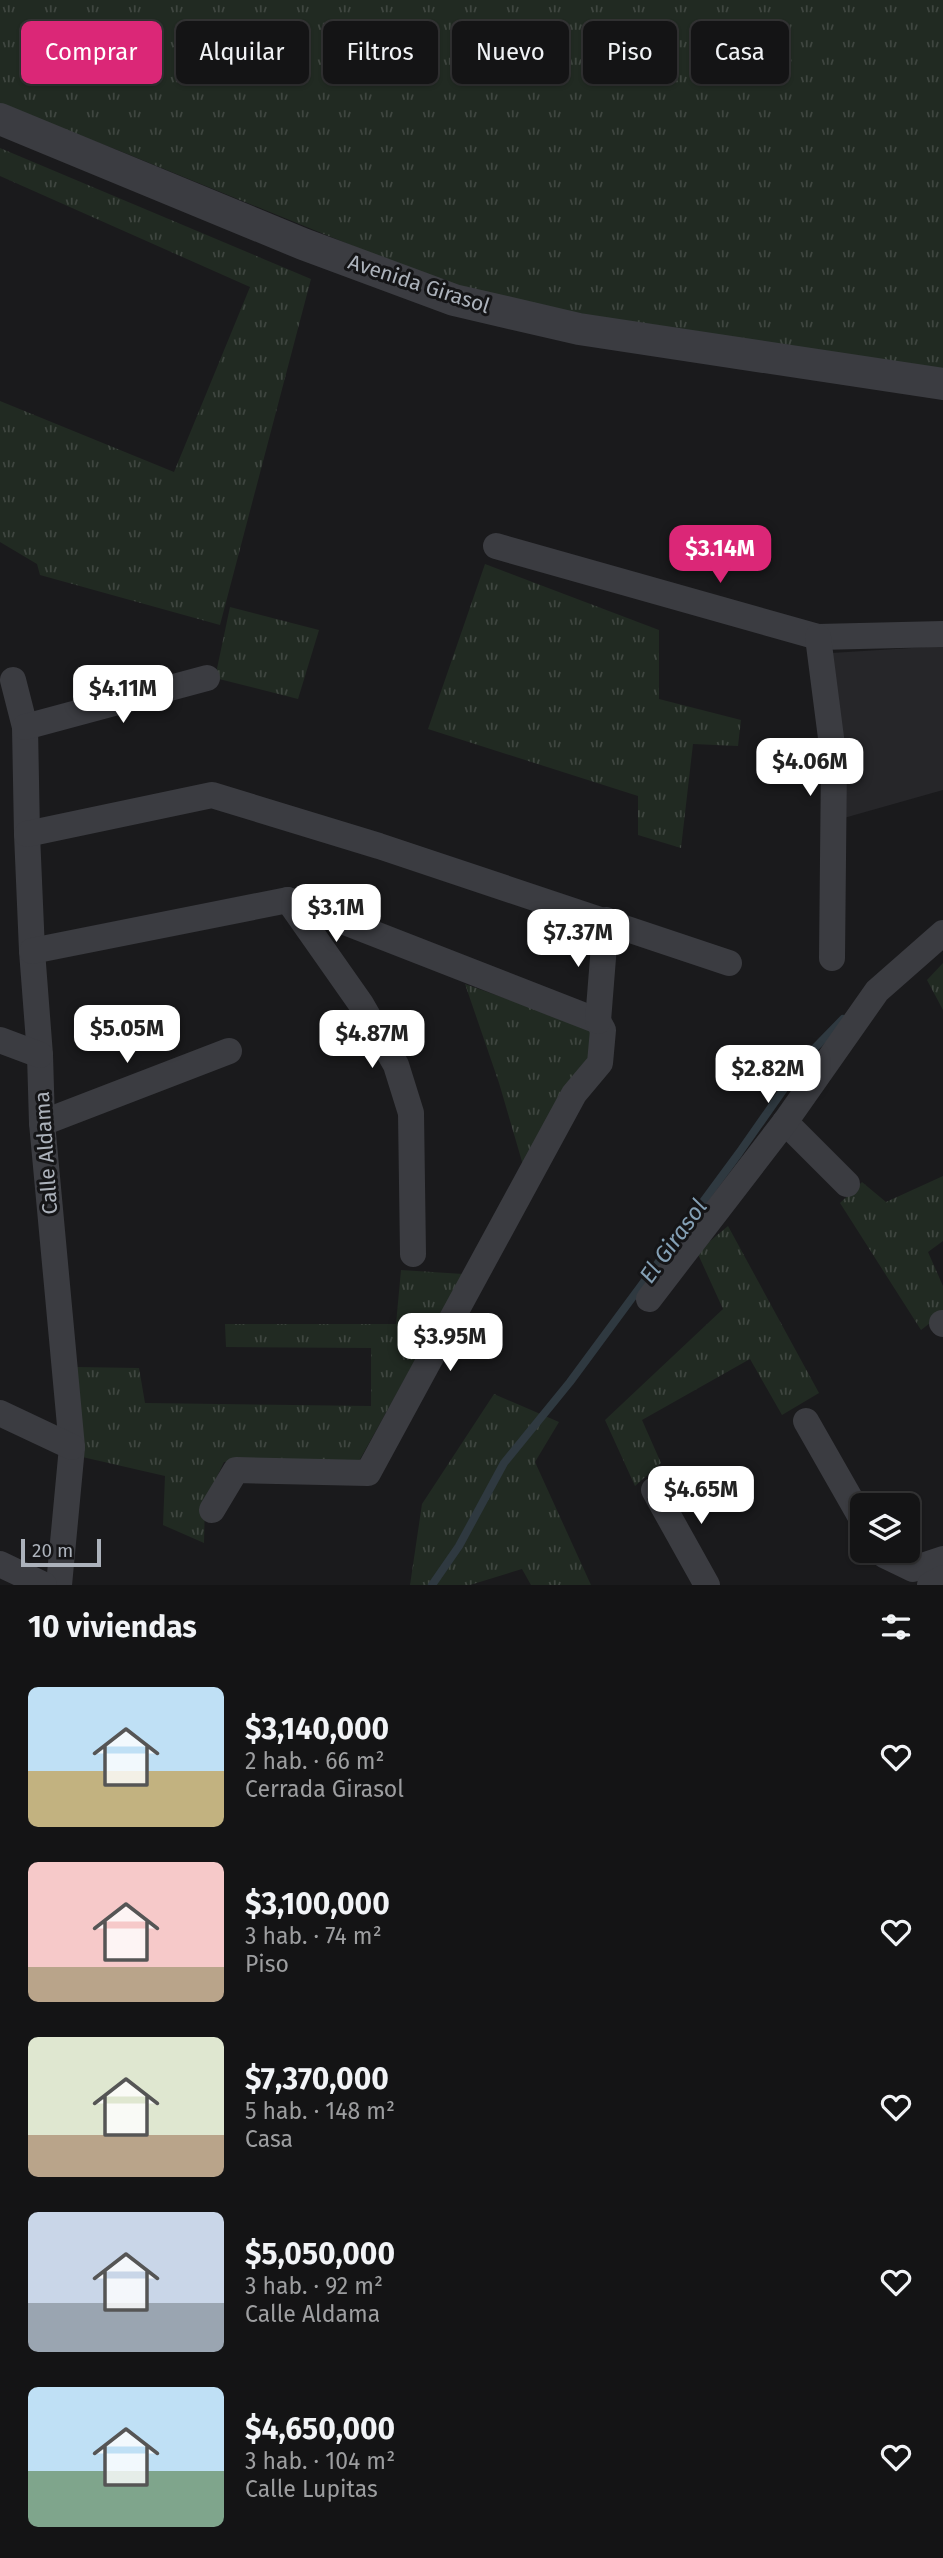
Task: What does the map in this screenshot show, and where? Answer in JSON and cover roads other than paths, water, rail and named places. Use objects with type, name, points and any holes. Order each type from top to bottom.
[{"type":"street","name":"Avenida Girasol","points":[[0,119],[303,244],[454,300],[579,329],[943,384]]},
{"type":"street","points":[[496,546],[818,637],[943,634]]},
{"type":"street","points":[[818,637],[834,761],[832,958]]},
{"type":"street","points":[[26,727],[207,678]]},
{"type":"street","name":"Calle Aldama","points":[[13,680],[26,727],[27,834],[42,1123],[72,1447],[60,1585]]},
{"type":"street","points":[[27,834],[212,795],[379,846],[729,963]]},
{"type":"street","points":[[32,951],[288,900],[597,1021],[603,1030],[600,1063],[575,1094],[368,1474],[236,1470],[212,1510]]},
{"type":"street","points":[[288,900],[361,1004],[396,1065],[411,1113],[413,1254]]},
{"type":"street","points":[[597,1021],[606,920]]},
{"type":"street","points":[[649,1299],[785,1122],[877,991],[934,941]]},
{"type":"street","points":[[0,1040],[40,1055]]},
{"type":"street","points":[[42,1123],[229,1051]]},
{"type":"street","points":[[785,1122],[847,1184]]},
{"type":"street","points":[[0,1413],[72,1447]]},
{"type":"street","points":[[806,1421],[850,1498]]},
{"type":"street","points":[[654,1490],[707,1585]]},
{"type":"street","points":[[900,1563],[912,1569],[943,1559]]},
{"type":"street","points":[[0,1564],[44,1585]]},
{"type":"street","points":[[930,1585],[943,1578]]},
{"type":"waterway","name":"El Girasol","points":[[432,1585],[459,1546],[504,1463],[570,1382],[807,1056],[843,1019]]}]
